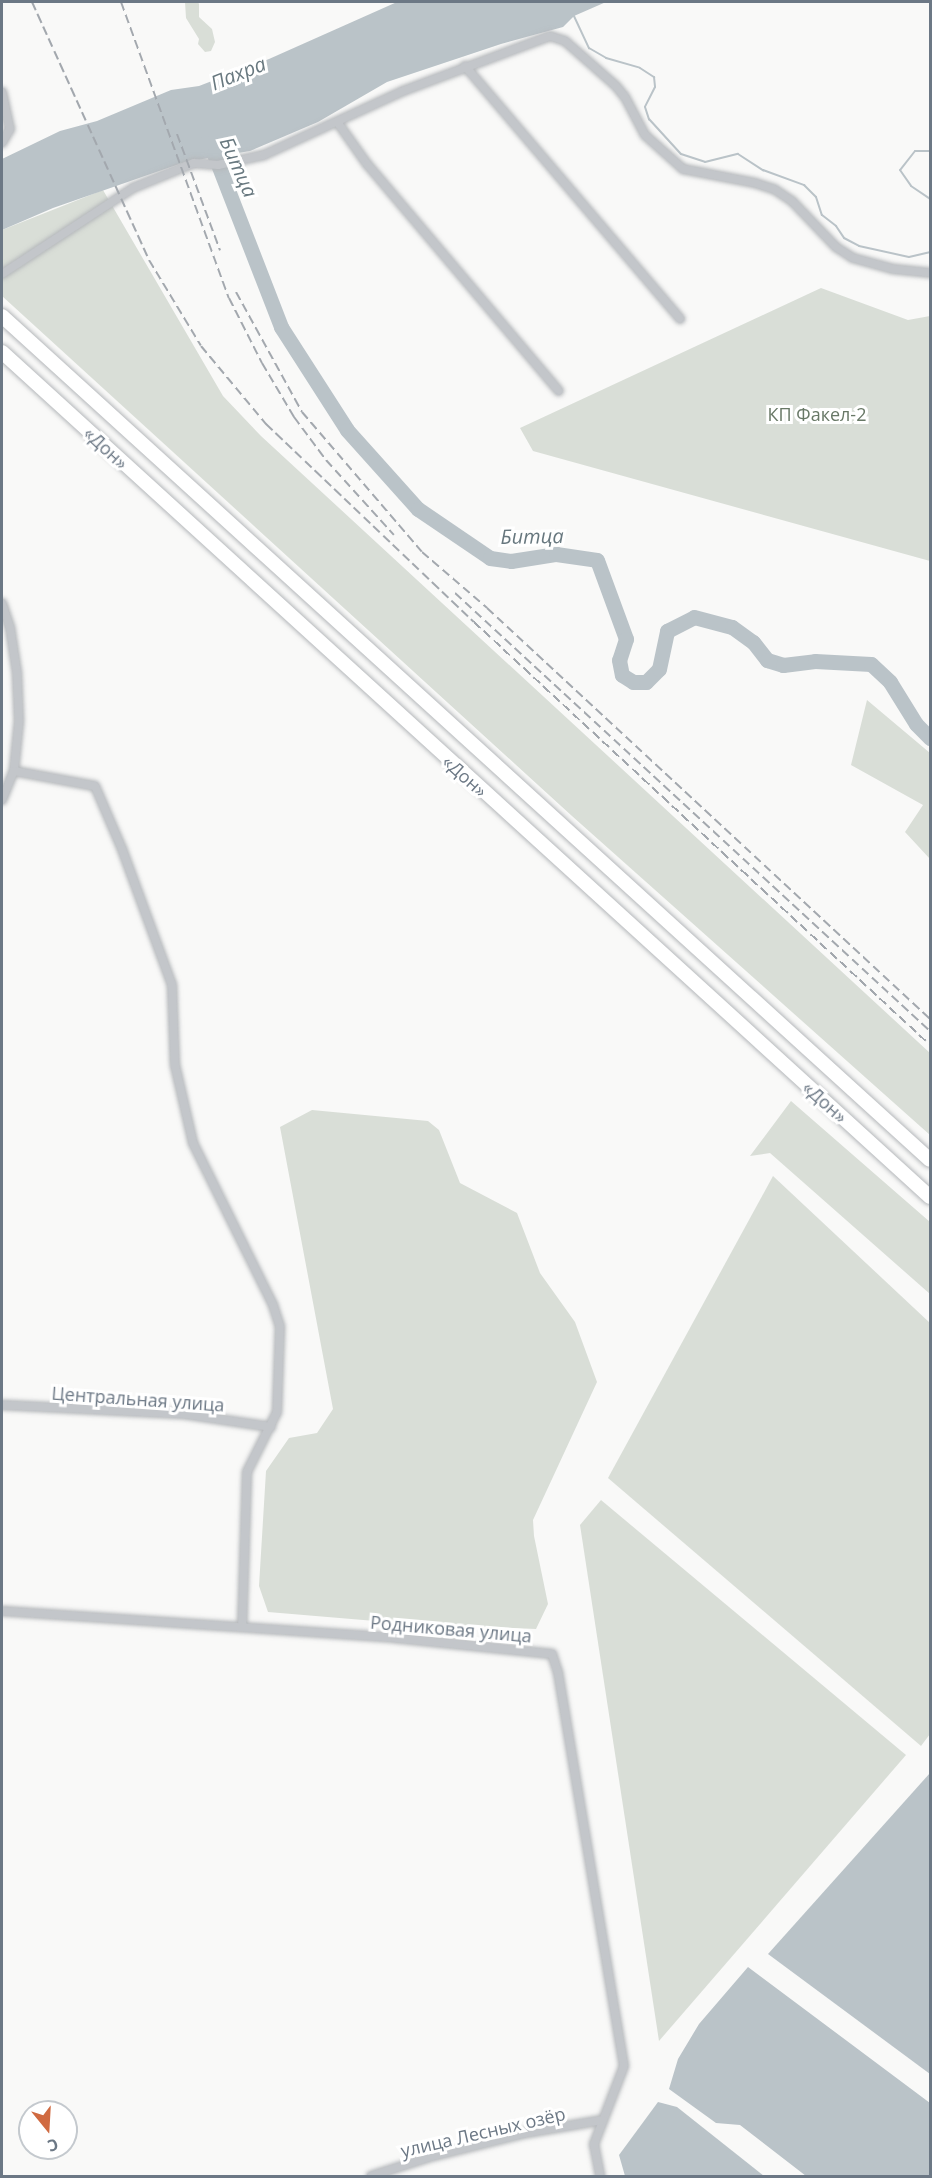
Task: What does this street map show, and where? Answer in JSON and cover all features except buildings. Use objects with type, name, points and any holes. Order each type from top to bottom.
[{"type":"highway","name":"«Дон»","points":[[5,320],[930,1160]]},
{"type":"highway","name":"«Дон»","points":[[2,352],[930,1197]]},
{"type":"street","points":[[2,274],[133,188],[194,163],[218,165],[264,155],[404,91],[465,66],[550,36],[565,41],[616,86],[625,97],[645,135],[683,169],[774,189],[792,201],[836,248],[853,258],[893,269],[930,273]]},
{"type":"street","points":[[465,66],[680,319]]},
{"type":"street","points":[[2,92],[10,129],[2,143]]},
{"type":"street","points":[[338,123],[367,164],[559,391]]},
{"type":"street","points":[[2,603],[10,627],[17,673],[20,721],[14,771],[2,800]]},
{"type":"street","points":[[14,771],[95,786],[122,849],[172,985],[175,1065],[193,1143],[273,1305],[280,1326],[280,1380],[276,1412],[271,1427],[247,1472],[242,1627]]},
{"type":"street","name":"Центральная улица","points":[[2,1404],[184,1414],[271,1427]]},
{"type":"street","name":"Родниковая улица","points":[[2,1611],[395,1638],[552,1654],[558,1672],[624,2067],[603,2121]]},
{"type":"street","points":[[600,2176],[594,2144],[603,2121]]},
{"type":"street","name":"улица Лесных озёр","points":[[371,2176],[434,2156],[515,2136],[603,2121]]},
{"type":"green space","points":[[185,2],[198,2],[199,17],[212,29],[215,42],[211,51],[205,52],[198,44],[199,39],[186,18]]},
{"type":"green space","points":[[103,190],[223,396],[261,436],[930,1053],[930,1135],[572,816],[2,296],[2,230]]},
{"type":"green space","name":"КП Факел-2","points":[[821,288],[908,320],[930,316],[930,561],[533,451],[520,428]]},
{"type":"green space","points":[[867,700],[930,753],[930,859],[905,832],[923,805],[851,765]]},
{"type":"green space","points":[[791,1101],[930,1222],[930,1294],[770,1153],[750,1156]]},
{"type":"green space","points":[[312,1110],[428,1121],[439,1130],[460,1183],[517,1213],[540,1273],[575,1322],[597,1382],[533,1520],[534,1536],[548,1604],[536,1629],[399,1623],[268,1612],[259,1586],[266,1471],[289,1438],[317,1433],[333,1409],[280,1127]]},
{"type":"green space","points":[[773,1176],[930,1323],[930,1734],[921,1746],[608,1478]]},
{"type":"green space","points":[[601,1500],[906,1755],[659,2041],[580,1525]]},
{"type":"water","name":"Пахра","points":[[397,2],[606,2],[574,16],[563,27],[501,44],[387,82],[318,122],[250,151],[185,162],[53,208],[2,230],[2,159],[60,131],[97,121],[171,90],[199,86],[269,59]]},
{"type":"water","points":[[930,1773],[930,2074],[768,1954]]},
{"type":"water","points":[[748,1967],[930,2103],[930,2176],[806,2176],[740,2125],[716,2123],[669,2089],[678,2059],[699,2024]]},
{"type":"water","points":[[658,2102],[677,2107],[764,2176],[625,2176],[619,2155]]},
{"type":"waterway","points":[[573,14],[589,48],[606,58],[640,68],[654,77],[655,87],[645,107],[649,119],[681,154],[705,162],[738,154],[763,170],[804,185],[816,197],[822,215],[836,226],[844,238],[859,246],[909,257],[930,252]]},
{"type":"waterway","name":"Битца","points":[[206,143],[214,154],[281,327],[347,430],[418,509],[490,558],[511,561],[556,554],[597,560],[626,639],[619,660],[622,675],[633,682],[646,682],[659,669],[667,631],[694,617],[732,627],[753,642],[767,660],[783,665],[815,661],[871,664],[890,682],[916,724],[930,738]]},
{"type":"waterway","points":[[930,151],[915,151],[900,170],[911,186],[930,199]]},
{"type":"railway","points":[[32,2],[149,260],[201,346],[266,424],[474,622],[930,1045]]},
{"type":"railway","points":[[121,2],[229,298],[262,363],[294,417],[326,460],[394,535]]},
{"type":"railway","points":[[177,134],[220,250]]},
{"type":"railway","points":[[236,292],[302,412],[422,552],[487,608],[930,1019]]},
{"type":"railway","points":[[455,593],[930,1031]]}]
